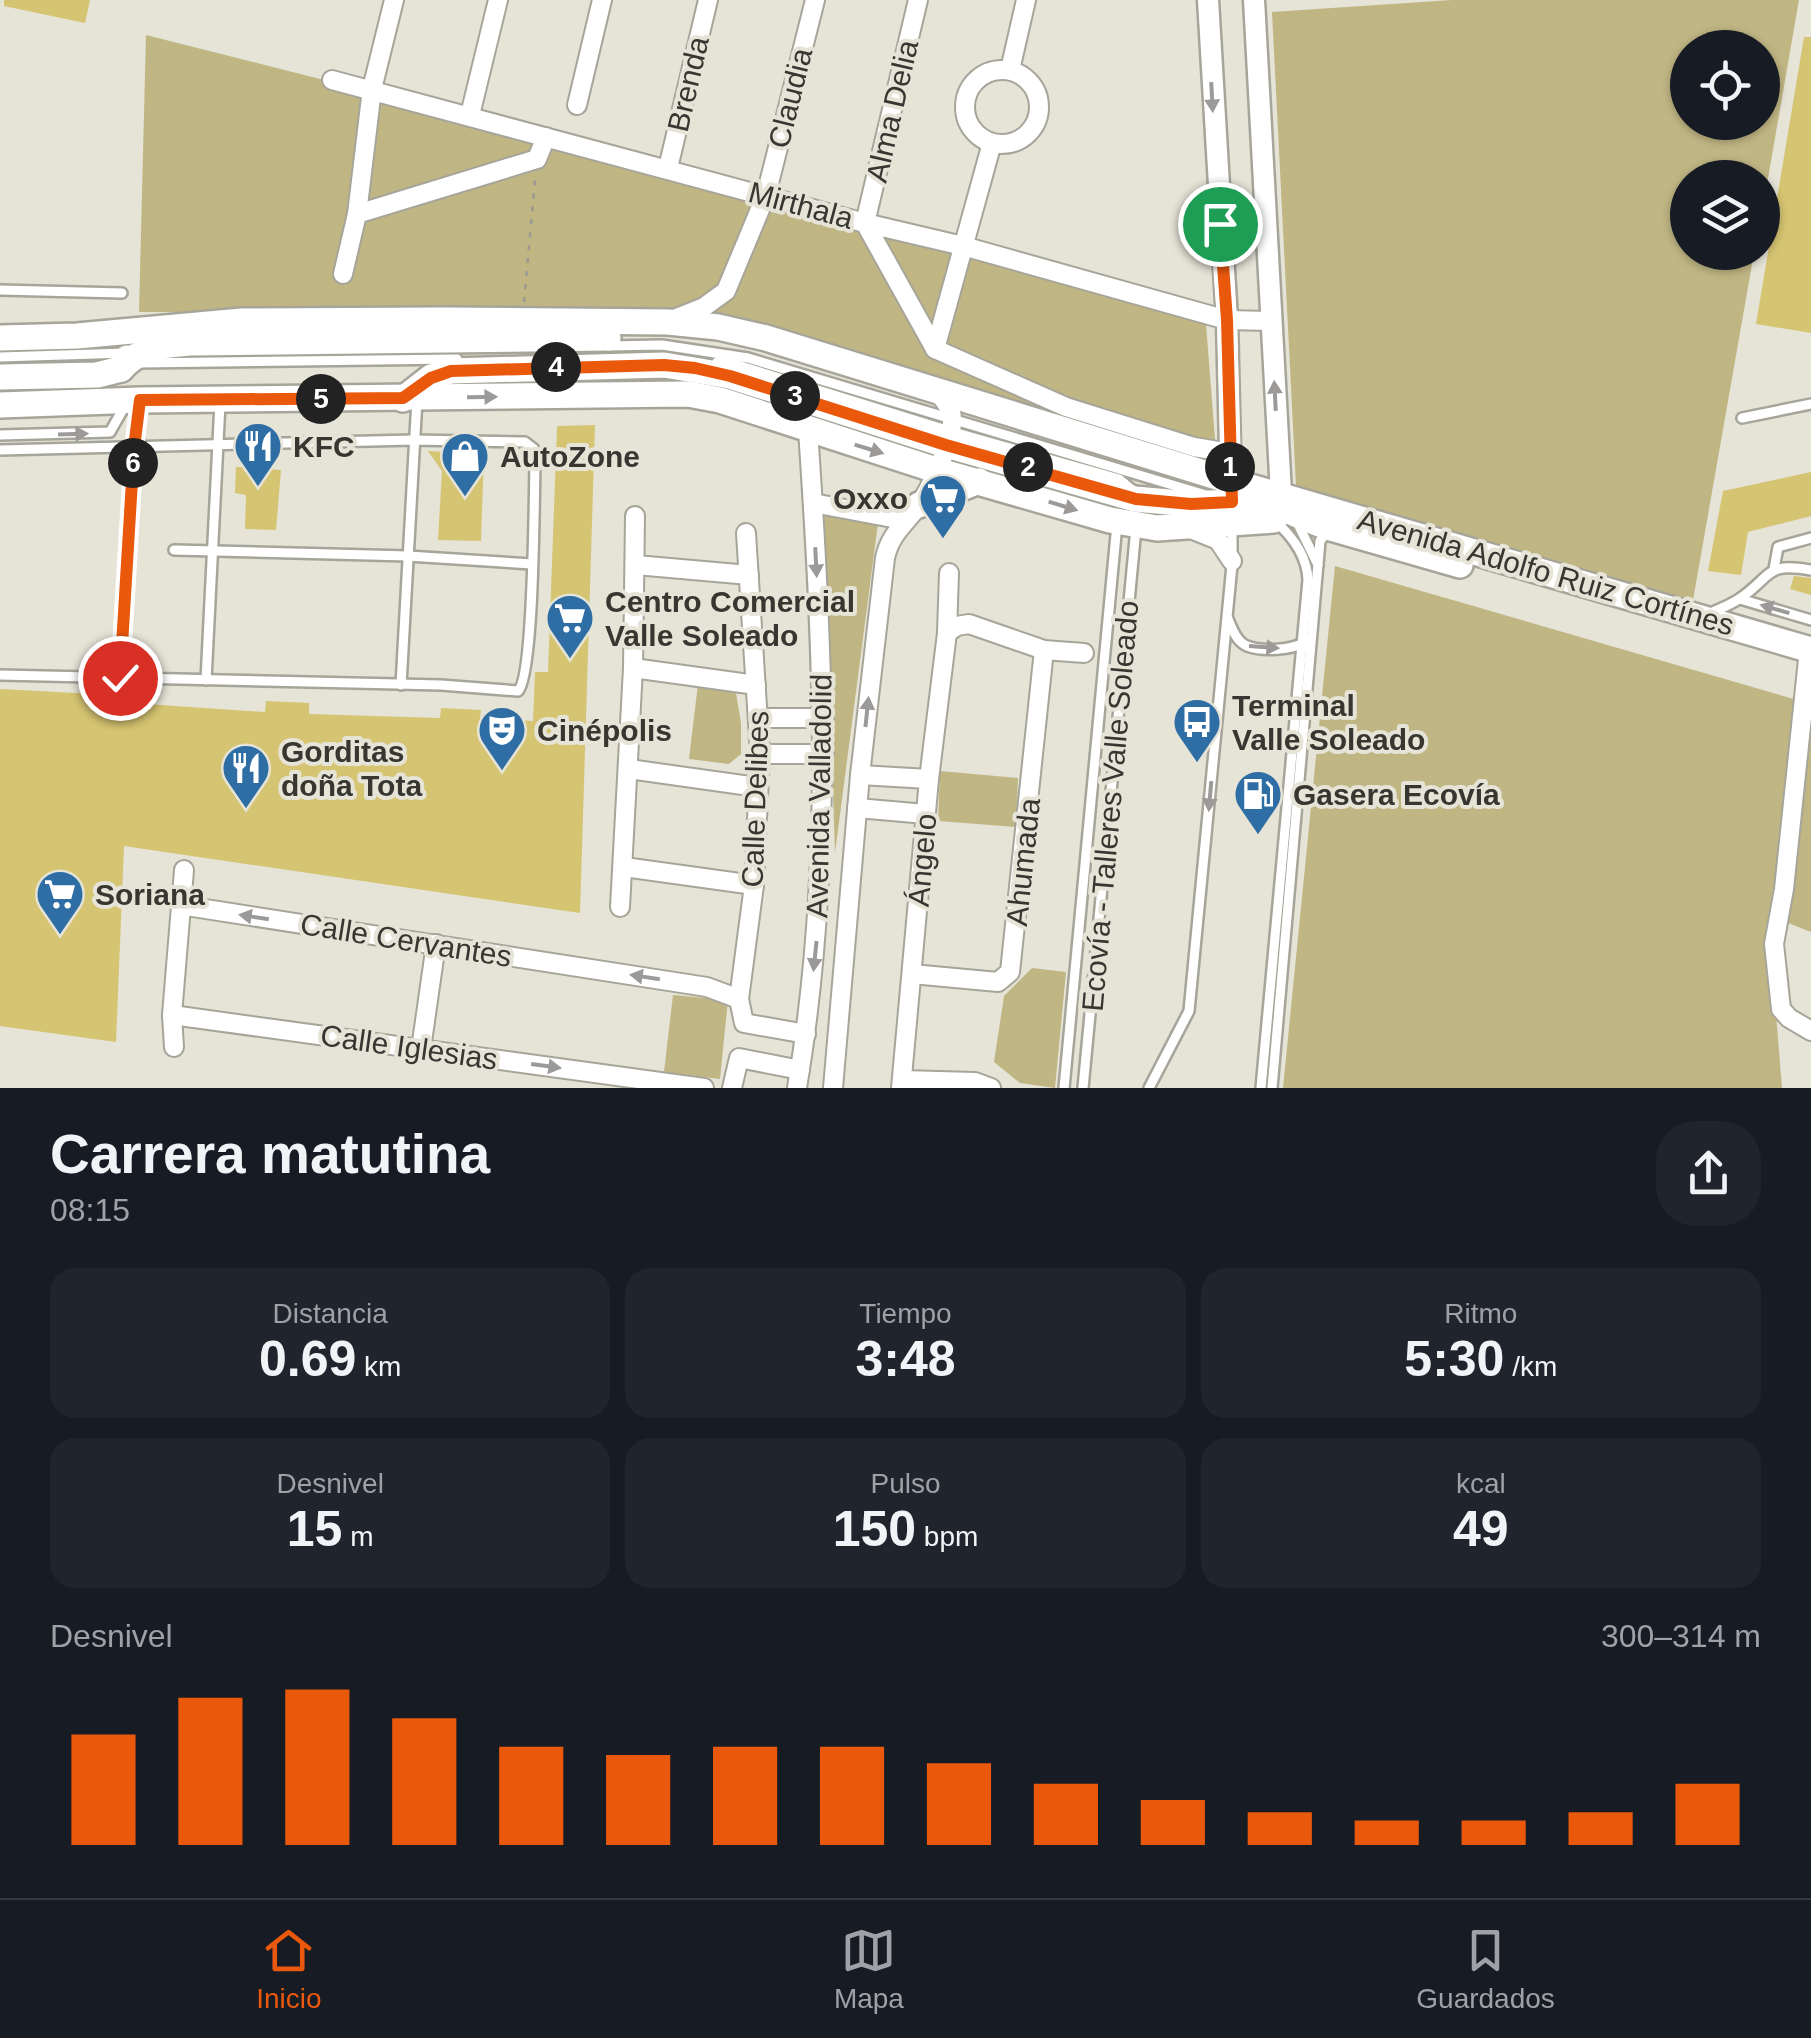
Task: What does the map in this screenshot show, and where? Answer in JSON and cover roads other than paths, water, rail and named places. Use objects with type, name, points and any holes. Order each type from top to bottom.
[{"type":"main road","name":"Avenida Adolfo Ruiz Cortínes","points":[[122,349],[242,321],[522,320],[709,326],[766,338],[947,417],[1231,499],[1700,618],[1809,659]]},
{"type":"main road","points":[[0,348],[122,349],[245,332],[666,329],[717,334],[778,348],[947,417],[1130,515],[1231,499]]},
{"type":"main road","points":[[0,338],[122,349]]},
{"type":"main road","points":[[0,378],[97,374],[121,369],[122,349]]},
{"type":"main road","points":[[410,398],[431,378],[451,371],[664,365],[947,417]]},
{"type":"main road","name":"Avenida Adolfo Ruiz Cortínes","points":[[0,405],[688,394],[730,403],[936,470],[1173,528],[1231,499],[1285,510]]},
{"type":"main road","points":[[911,513],[979,481]]},
{"type":"main road","points":[[1285,510],[1329,528],[1809,659]]},
{"type":"street","points":[[344,274],[357,214],[372,90],[394,0]]},
{"type":"street","points":[[470,115],[498,0]]},
{"type":"street","points":[[577,105],[602,0]]},
{"type":"street","name":"Brenda","points":[[668,168],[708,0]]},
{"type":"street","name":"Claudia","points":[[709,326],[766,196],[814,0]]},
{"type":"street","name":"Alma Delia","points":[[865,223],[918,0]]},
{"type":"street","points":[[1010,70],[1026,0]]},
{"type":"street","points":[[1208,0],[1227,320],[1231,499]]},
{"type":"street","points":[[1254,0],[1270,322],[1285,510]]},
{"type":"street","points":[[1010,70],[1032,84],[1038,96],[1036,122],[1018,140],[992,142],[982,138],[968,123],[967,93],[980,76],[1010,70]]},
{"type":"street","name":"Mirthala","points":[[332,80],[963,246],[1227,320],[1270,322]]},
{"type":"street","points":[[357,214],[537,159],[546,137]]},
{"type":"street","points":[[934,349],[992,142]]},
{"type":"street","points":[[865,223],[934,349],[1066,408],[1194,447],[1230,453]]},
{"type":"street","points":[[668,322],[704,307],[726,292]]},
{"type":"street","name":"Avenida Valladolid","points":[[833,1088],[860,774],[885,558],[888,546],[936,470],[947,417]]},
{"type":"street","name":"Avenida Valladolid","points":[[798,1079],[821,885],[824,754],[808,430]]},
{"type":"street","points":[[813,504],[911,513]]},
{"type":"street","points":[[620,907],[634,668],[635,516]]},
{"type":"street","points":[[1173,528],[1218,540],[1232,561]]},
{"type":"street","name":"Calle Delibes","points":[[746,533],[760,754],[754,884],[739,999],[744,1023],[806,1034]]},
{"type":"street","points":[[636,565],[749,575]]},
{"type":"street","name":"Ángelo","points":[[902,1084],[929,779],[947,633],[949,573]]},
{"type":"street","points":[[947,633],[970,624],[1044,650],[1084,653]]},
{"type":"street","name":"Ahumada","points":[[912,974],[998,982],[1010,972],[1044,650]]},
{"type":"street","points":[[1809,659],[1784,888],[1774,944],[1782,1010],[1811,1031]]},
{"type":"street","points":[[634,668],[756,685]]},
{"type":"street","points":[[760,718],[824,718]]},
{"type":"street","points":[[760,754],[824,754]]},
{"type":"street","points":[[629,769],[757,787]]},
{"type":"street","points":[[860,774],[929,779]]},
{"type":"street","points":[[857,808],[926,814]]},
{"type":"street","points":[[624,867],[754,884]]},
{"type":"street","points":[[174,1047],[172,1015],[184,870]]},
{"type":"street","name":"Calle Cervantes","points":[[180,905],[707,987],[739,999]]},
{"type":"street","points":[[421,1049],[436,944]]},
{"type":"street","name":"Calle Iglesias","points":[[172,1015],[704,1088]]},
{"type":"street","points":[[732,1088],[739,1058],[798,1079]]},
{"type":"street","points":[[902,1084],[975,1082],[991,1088]]},
{"type":"lane","points":[[0,290],[122,293]]},
{"type":"lane","points":[[0,357],[122,349]]},
{"type":"lane","points":[[0,367],[122,349]]},
{"type":"lane","points":[[401,685],[412,440],[410,398]]},
{"type":"lane","points":[[206,680],[220,399]]},
{"type":"lane","points":[[0,434],[110,432],[134,400]]},
{"type":"lane","points":[[120,678],[134,400]]},
{"type":"lane","points":[[1742,418],[1811,404]]},
{"type":"lane","points":[[0,450],[412,440],[530,444],[536,464],[528,646],[521,689],[513,692],[401,685],[0,676]]},
{"type":"lane","points":[[1149,1088],[1189,1011],[1232,561],[1231,499]]},
{"type":"lane","points":[[1285,510],[1320,567]]},
{"type":"lane","points":[[1261,1088],[1308,571],[1285,510]]},
{"type":"lane","points":[[1064,1088],[1130,515]]},
{"type":"lane","name":"Ecovía - Talleres Valle Soleado","points":[[1084,1088],[1130,515]]},
{"type":"lane","points":[[1272,1088],[1320,541],[1329,528]]},
{"type":"lane","points":[[1774,569],[1778,547],[1811,538]]},
{"type":"lane","points":[[174,550],[408,556],[532,564]]},
{"type":"lane","points":[[1700,618],[1740,599],[1774,569],[1787,566],[1811,570]]},
{"type":"lane","points":[[1740,599],[1811,620]]},
{"type":"lane","points":[[1227,616],[1236,636],[1247,646],[1292,649],[1313,635]]},
{"type":"place","name":"KFC","points":[[258,488]]},
{"type":"place","name":"AutoZone","points":[[465,498]]},
{"type":"place","name":"Oxxo","points":[[943,540]]},
{"type":"place","name":"Centro Comercial Valle Soleado","points":[[570,660]]},
{"type":"place","name":"Terminal Valle Soleado","points":[[1197,764]]},
{"type":"place","name":"Cinépolis","points":[[502,772]]},
{"type":"place","name":"Gorditas doña Tota","points":[[246,810]]},
{"type":"place","name":"Gasera Ecovía","points":[[1258,836]]},
{"type":"place","name":"Soriana","points":[[60,936]]}]
